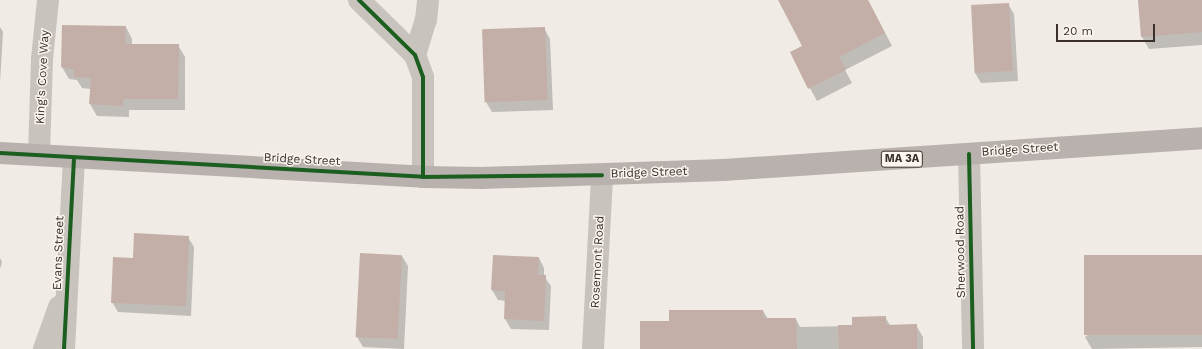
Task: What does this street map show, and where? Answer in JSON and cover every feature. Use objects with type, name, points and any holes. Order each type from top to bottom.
[{"type":"main road","name":"Bridge Street","points":[[0,153],[423,177],[602,175],[724,170],[1202,138]]},
{"type":"street","name":"King's Cove Way","points":[[39,155],[42,59],[48,0]]},
{"type":"street","points":[[359,0],[415,55],[423,77],[423,177]]},
{"type":"street","points":[[415,55],[426,20],[428,0]]},
{"type":"street","name":"Sherwood Road","points":[[969,154],[973,349]]},
{"type":"street","name":"Evans Street","points":[[64,349],[74,158]]},
{"type":"street","name":"Rosemont Road","points":[[593,349],[602,175]]},
{"type":"street","points":[[44,349],[67,286]]},
{"type":"building","points":[[778,0],[868,0],[885,33],[839,57],[846,70],[808,89],[790,52],[802,46]]},
{"type":"building","points":[[1138,0],[1202,0],[1202,32],[1141,37]]},
{"type":"building","points":[[1009,3],[1013,71],[975,73],[971,5]]},
{"type":"building","points":[[62,25],[126,26],[125,44],[179,44],[178,99],[123,99],[123,106],[89,104],[91,78],[74,77],[74,70],[61,67]]},
{"type":"building","points":[[545,27],[548,100],[485,102],[482,29]]},
{"type":"building","points":[[134,233],[189,236],[186,306],[111,303],[113,257],[133,258]]},
{"type":"building","points":[[360,253],[402,255],[398,339],[356,337]]},
{"type":"building","points":[[493,255],[539,257],[538,275],[546,275],[544,321],[504,319],[505,291],[491,290]]},
{"type":"building","points":[[1084,255],[1202,255],[1202,335],[1084,335]]},
{"type":"building","points":[[669,310],[763,310],[764,318],[796,318],[797,349],[640,349],[640,321],[669,321]]},
{"type":"building","points":[[886,316],[886,325],[917,324],[917,349],[839,349],[838,325],[852,325],[852,317]]},
{"type":"cycle path","points":[[359,0],[415,55],[423,77],[423,177]]},
{"type":"cycle path","points":[[0,153],[423,177],[602,175]]},
{"type":"cycle path","points":[[969,154],[973,349]]},
{"type":"cycle path","points":[[64,349],[74,158]]}]
